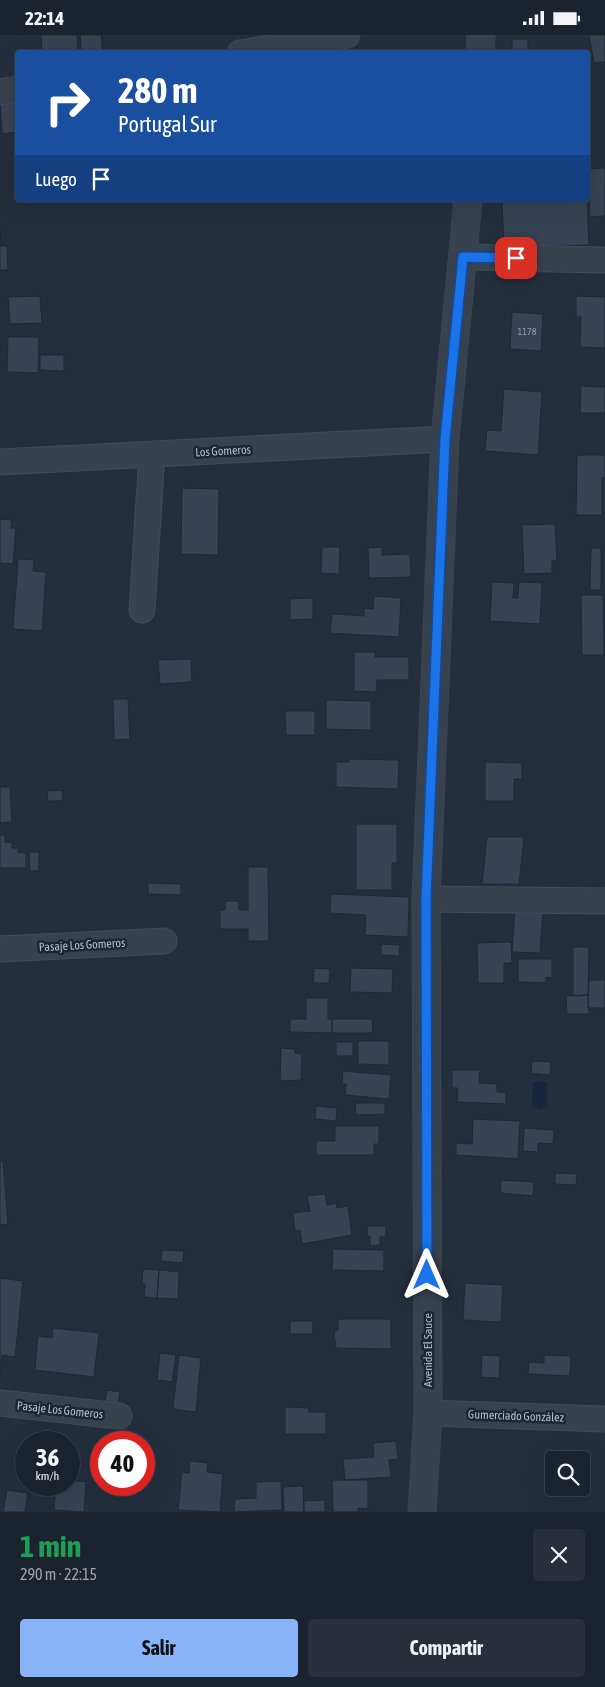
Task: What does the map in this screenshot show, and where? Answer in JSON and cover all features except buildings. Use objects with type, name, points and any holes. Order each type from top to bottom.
[{"type":"street","points":[[258,50],[347,35]]},
{"type":"street","points":[[480,50],[481,35]]},
{"type":"street","points":[[0,91],[15,89]]},
{"type":"street","name":"Avenida El Sauce","points":[[422,1512],[428,1413],[426,899],[445,439],[468,202]]},
{"type":"street","points":[[463,257],[605,260]]},
{"type":"street","name":"Los Gomeros","points":[[0,461],[445,439]]},
{"type":"street","points":[[142,609],[152,454]]},
{"type":"street","points":[[426,899],[605,901]]},
{"type":"street","name":"Pasaje Los Gomeros","points":[[0,949],[164,941]]},
{"type":"street","name":"Pasaje Los Gomeros","points":[[0,1403],[119,1416]]},
{"type":"street","name":"Gumerciado González","points":[[428,1413],[605,1419]]},
{"type":"water","points":[[533,1082],[547,1082],[547,1107],[543,1107],[541,1110],[532,1107]]},
{"type":"route","points":[[427,1275],[426,899],[445,439],[463,257],[516,258]]}]
